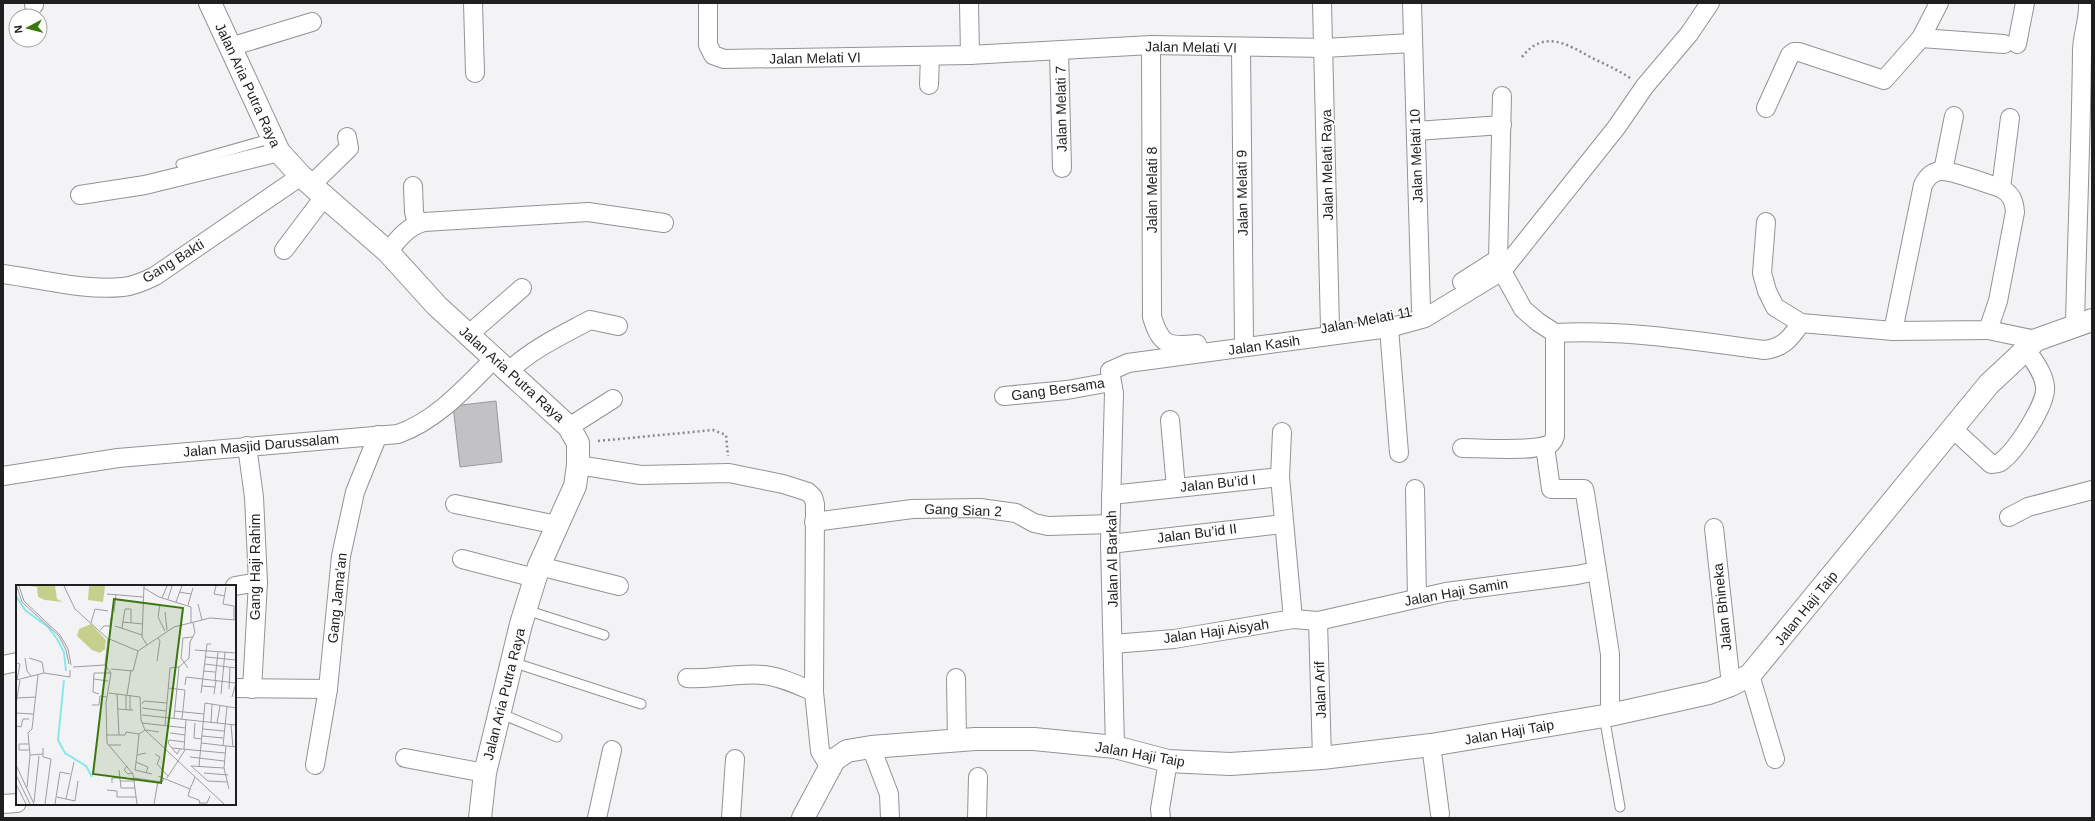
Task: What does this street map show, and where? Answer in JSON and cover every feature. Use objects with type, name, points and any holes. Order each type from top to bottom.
[{"type":"street","name":"Jalan Aria Putra Raya","points":[[210,3],[276,145],[312,186],[388,252],[437,306],[501,365],[573,435],[578,465],[575,486],[537,572],[526,610],[485,773],[480,818]]},
{"type":"street","points":[[473,3],[475,73]]},
{"type":"street","name":"Jalan Melati VI","points":[[708,3],[708,45],[713,55],[724,59],[970,55],[1151,45],[1241,48],[1324,48],[1412,43]]},
{"type":"street","points":[[969,3],[970,55]]},
{"type":"street","name":"Jalan Melati Raya","points":[[1322,3],[1330,328]]},
{"type":"street","name":"Jalan Melati 10","points":[[1412,3],[1421,309]]},
{"type":"street","points":[[1710,3],[1689,34],[1644,86],[1616,128],[1502,271],[1523,308],[1538,322],[1555,333],[1589,331],[1650,335],[1764,350],[1782,346],[1800,324]]},
{"type":"street","points":[[1766,108],[1790,55],[1794,52],[1799,52],[1884,80],[1921,38],[1939,3]]},
{"type":"street","points":[[1921,38],[2011,44],[2025,3]]},
{"type":"street","points":[[2083,323],[2088,3]]},
{"type":"street","points":[[230,46],[312,22]]},
{"type":"street","name":"Jalan Melati 8","points":[[1151,45],[1152,317],[1157,334]]},
{"type":"street","name":"Jalan Melati 9","points":[[1241,48],[1244,339]]},
{"type":"street","name":"Jalan Melati 7","points":[[1059,51],[1062,168]]},
{"type":"street","points":[[929,85],[930,56]]},
{"type":"street","name":"Jalan Melati 11","points":[[1157,334],[1162,339],[1179,346],[1330,328],[1388,318],[1421,309],[1498,259],[1502,96]]},
{"type":"street","points":[[1943,171],[1954,116]]},
{"type":"street","points":[[2001,188],[2010,118]]},
{"type":"street","points":[[1416,130],[1502,125]]},
{"type":"street","points":[[284,250],[312,186],[349,148],[347,137]]},
{"type":"street","points":[[80,195],[145,185],[276,145]]},
{"type":"street","points":[[1893,331],[1923,185],[1931,174],[1943,171],[2001,188],[2008,192],[2012,198],[2015,212],[1998,301],[1988,330]]},
{"type":"street","name":"Gang Bakti","points":[[3,274],[88,287],[123,287],[141,283],[312,186]]},
{"type":"street","points":[[413,186],[414,212],[417,223]]},
{"type":"street","points":[[388,252],[399,238],[417,223],[588,212],[664,223]]},
{"type":"street","points":[[1766,222],[1762,273],[1767,291],[1775,307],[1800,324],[1893,331],[1988,330],[2031,344],[2044,379],[2046,388],[2044,397],[2028,431],[2002,461],[1991,464],[1953,428]]},
{"type":"street","name":"Jalan Kasih","points":[[1110,376],[1128,363],[1389,328],[1425,318],[1502,271]]},
{"type":"street","points":[[468,335],[522,288]]},
{"type":"street","name":"Jalan Masjid Darussalam","points":[[3,476],[118,458],[398,434],[417,427],[501,365],[537,349],[590,320],[618,326]]},
{"type":"street","name":"Jalan Haji Taip","points":[[803,818],[829,766],[834,760],[847,751],[871,747],[958,740],[1034,739],[1115,747],[1168,761],[1230,764],[1322,758],[1431,745],[1607,715],[1709,693],[1731,685],[1750,675],[1989,384],[2031,344],[2083,323]]},
{"type":"street","points":[[1389,328],[1399,453]]},
{"type":"street","points":[[1462,448],[1520,448],[1545,446],[1553,441],[1555,436],[1555,333]]},
{"type":"street","name":"Gang Bersama","points":[[1004,396],[1067,390],[1110,376]]},
{"type":"street","name":"Jalan Al Barkah","points":[[1110,376],[1114,393],[1110,544],[1115,747]]},
{"type":"street","points":[[573,435],[613,399]]},
{"type":"street","points":[[1170,420],[1176,488]]},
{"type":"street","points":[[1282,432],[1280,477],[1294,619]]},
{"type":"street","name":"Gang Jama’an","points":[[314,765],[328,689],[341,556],[355,492],[378,435]]},
{"type":"street","name":"Gang Haji Rahim","points":[[244,689],[258,582],[254,497],[247,446]]},
{"type":"street","points":[[1545,446],[1551,489],[1584,489],[1585,493],[1610,654],[1607,715]]},
{"type":"street","points":[[578,465],[641,475],[729,473],[783,484],[808,492],[813,497],[815,504],[814,692],[820,751],[829,766]]},
{"type":"street","name":"Jalan Bu’id I","points":[[1111,495],[1280,477]]},
{"type":"street","points":[[1415,489],[1417,598]]},
{"type":"street","points":[[2009,517],[2028,508],[2092,490]]},
{"type":"street","points":[[455,504],[557,525]]},
{"type":"street","name":"Gang Sian 2","points":[[814,522],[912,509],[980,508],[1016,513],[1034,523],[1048,526],[1110,524]]},
{"type":"street","name":"Jalan Bu’id II","points":[[1110,544],[1284,524]]},
{"type":"street","name":"Jalan Bhineka","points":[[1714,528],[1731,685]]},
{"type":"street","points":[[462,559],[619,586]]},
{"type":"street","name":"Jalan Haji Samin","points":[[1318,621],[1417,598],[1596,571]]},
{"type":"street","points":[[236,586],[258,582]]},
{"type":"street","name":"Jalan Haji Aisyah","points":[[1113,644],[1174,639],[1294,619],[1318,621]]},
{"type":"street","name":"Jalan Arif","points":[[1318,621],[1322,758]]},
{"type":"street","points":[[3,665],[16,662]]},
{"type":"street","points":[[687,678],[702,679],[763,675],[778,678],[814,692]]},
{"type":"street","points":[[1750,675],[1775,759]]},
{"type":"street","points":[[956,678],[958,740]]},
{"type":"street","points":[[244,689],[328,689]]},
{"type":"street","points":[[1431,745],[1440,814]]},
{"type":"street","points":[[871,747],[889,794],[890,818]]},
{"type":"street","points":[[598,818],[612,750]]},
{"type":"street","points":[[405,758],[485,773]]},
{"type":"street","points":[[731,818],[735,759]]},
{"type":"street","points":[[1161,818],[1168,761]]},
{"type":"street","points":[[977,818],[978,777]]},
{"type":"street","points":[[3,804],[16,803]]},
{"type":"lane","points":[[181,164],[276,145]]},
{"type":"lane","points":[[526,610],[604,635]]},
{"type":"lane","points":[[512,662],[641,704]]},
{"type":"lane","points":[[500,714],[557,737]]},
{"type":"lane","points":[[1607,715],[1620,807]]},
{"type":"path","points":[[1522,57],[1530,47],[1540,42],[1552,41],[1566,44],[1644,86]]},
{"type":"path","points":[[573,435],[713,430],[726,435],[729,473]]},
{"type":"building","points":[[496,401],[502,462],[460,467],[453,406]]}]
